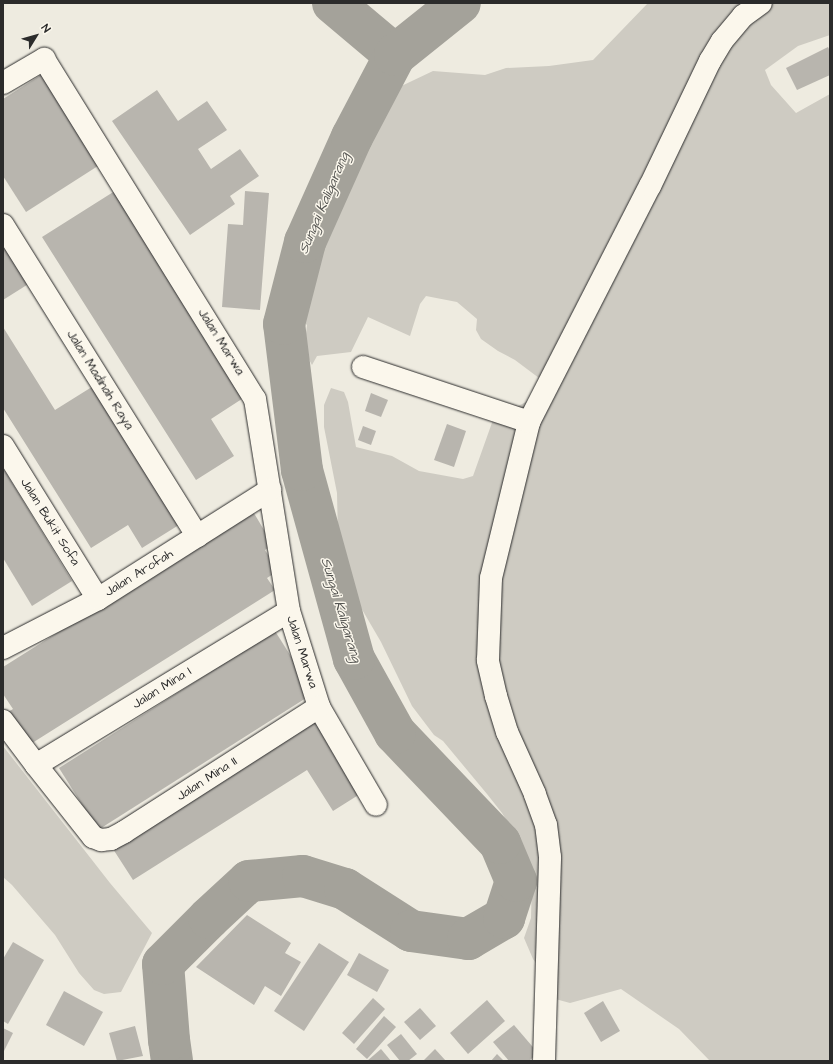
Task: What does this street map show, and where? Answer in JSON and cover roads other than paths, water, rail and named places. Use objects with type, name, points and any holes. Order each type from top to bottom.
[{"type":"street","points":[[544,1061],[544,997],[550,857],[546,825],[535,794],[507,732],[496,696],[488,660],[491,578],[529,422],[650,186],[722,40],[743,16],[761,3]]},
{"type":"street","name":"Jalan Marwa","points":[[3,83],[44,59],[255,399],[288,611],[319,707],[376,806]]},
{"type":"street","name":"Jalan Madinah Raya","points":[[3,225],[197,536]]},
{"type":"street","points":[[363,367],[529,422]]},
{"type":"street","name":"Jalan Bukit Sofa","points":[[3,446],[98,599]]},
{"type":"street","name":"Jalan Arofah","points":[[3,648],[98,599],[270,490]]},
{"type":"street","name":"Jalan Mina I","points":[[36,766],[288,611]]},
{"type":"street","name":"Jalan Mina II","points":[[36,766],[93,837],[101,840],[111,839],[319,707]]},
{"type":"street","points":[[3,721],[36,766]]},
{"type":"waterway","points":[[333,3],[395,55]]},
{"type":"waterway","name":"Sungai Kaligarang","points":[[172,1061],[163,964],[249,881],[303,876],[345,889],[411,931],[468,939],[504,918],[516,881],[500,843],[395,733],[354,659],[302,470],[284,324],[305,242],[352,137],[395,55],[460,3]]}]
